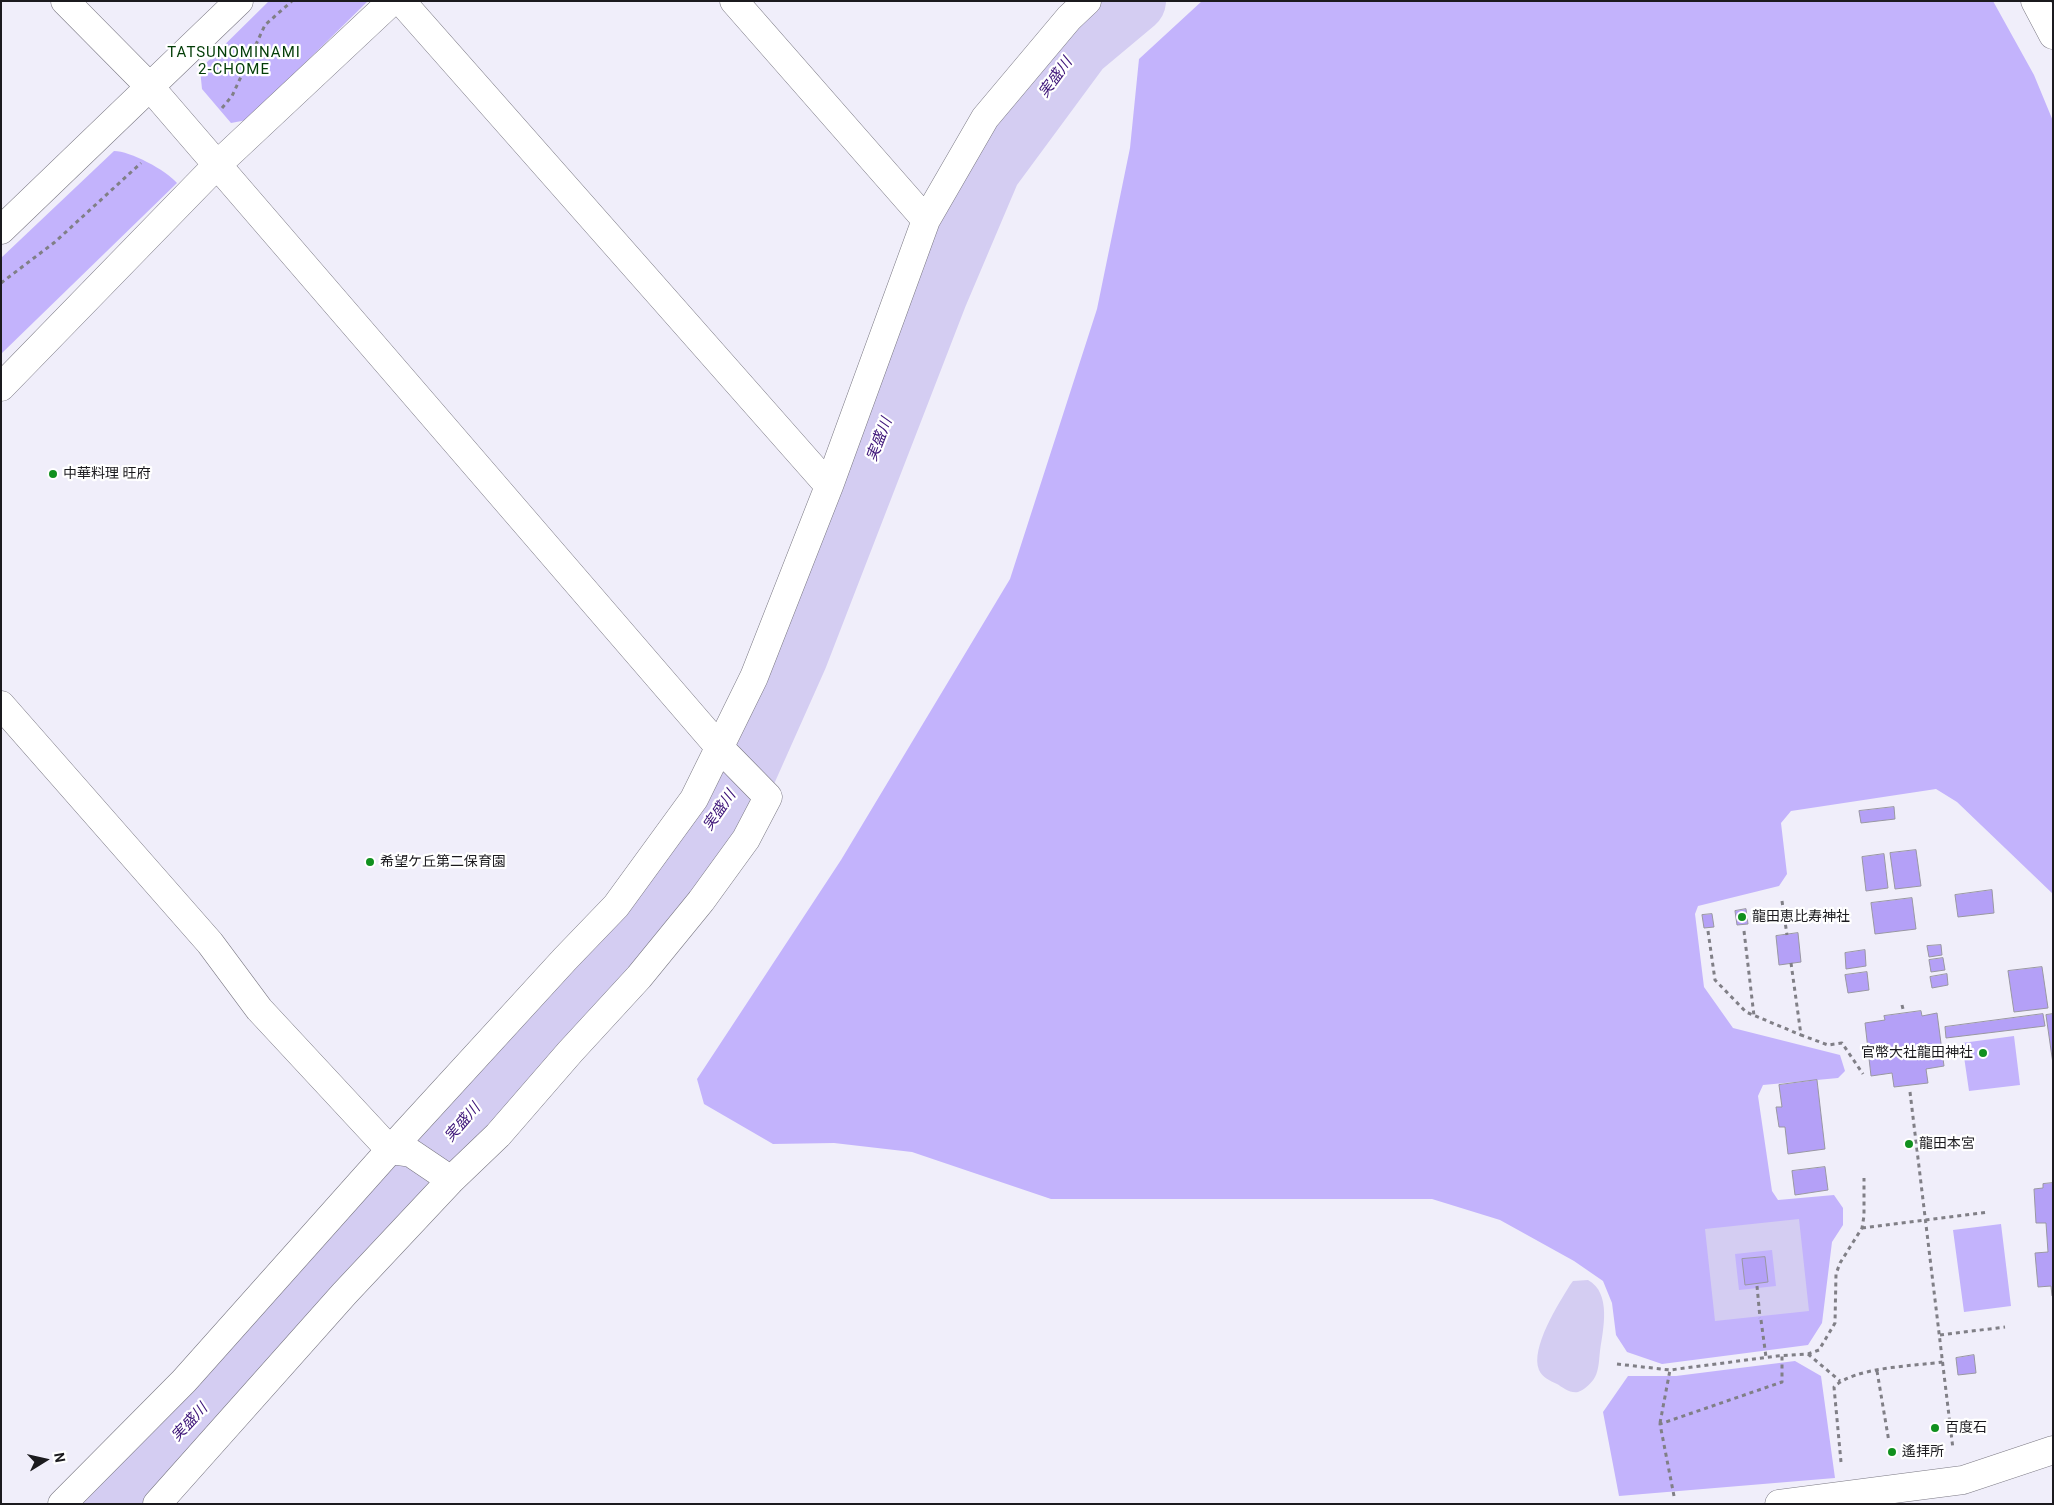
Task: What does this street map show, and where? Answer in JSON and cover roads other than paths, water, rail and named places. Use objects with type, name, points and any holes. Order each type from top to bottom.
[{"type":"street","points":[[65,1],[150,88],[726,754],[768,797],[746,839],[701,901],[646,969],[498,1135],[450,1180],[344,1294],[157,1504]]},
{"type":"street","points":[[1,230],[239,1]]},
{"type":"street","points":[[1,387],[217,165],[392,1]]},
{"type":"street","points":[[400,1],[829,486]]},
{"type":"street","points":[[734,1],[926,220]]},
{"type":"street","points":[[2035,1],[2053,35]]},
{"type":"street","points":[[62,1504],[184,1381],[400,1152],[564,959],[616,906],[726,754],[829,486],[926,220],[985,118],[1070,7]]},
{"type":"street","points":[[1,705],[210,943],[259,1009],[400,1152],[450,1180]]},
{"type":"street","points":[[1778,1504],[1964,1480],[2053,1450]]},
{"type":"waterway","name":"実盛川","points":[[115,1504],[322,1282],[373,1220],[559,1014],[731,802],[796,656],[936,294],[989,169],[1079,47],[1134,1]]},
{"type":"place","name":"中華料理 旺府","points":[[53,474]]},
{"type":"place","name":"希望ケ丘第二保育園","points":[[370,862]]},
{"type":"place","name":"龍田恵比寿神社","points":[[1742,917]]},
{"type":"place","name":"官幣大社龍田神社","points":[[1983,1053]]},
{"type":"place","name":"龍田本宮","points":[[1909,1144]]},
{"type":"place","name":"百度石","points":[[1935,1428]]},
{"type":"place","name":"遙拝所","points":[[1892,1452]]},
{"type":"district","name":"TATSUNOMINAMI 2-CHOME","points":[[234,62]]}]
